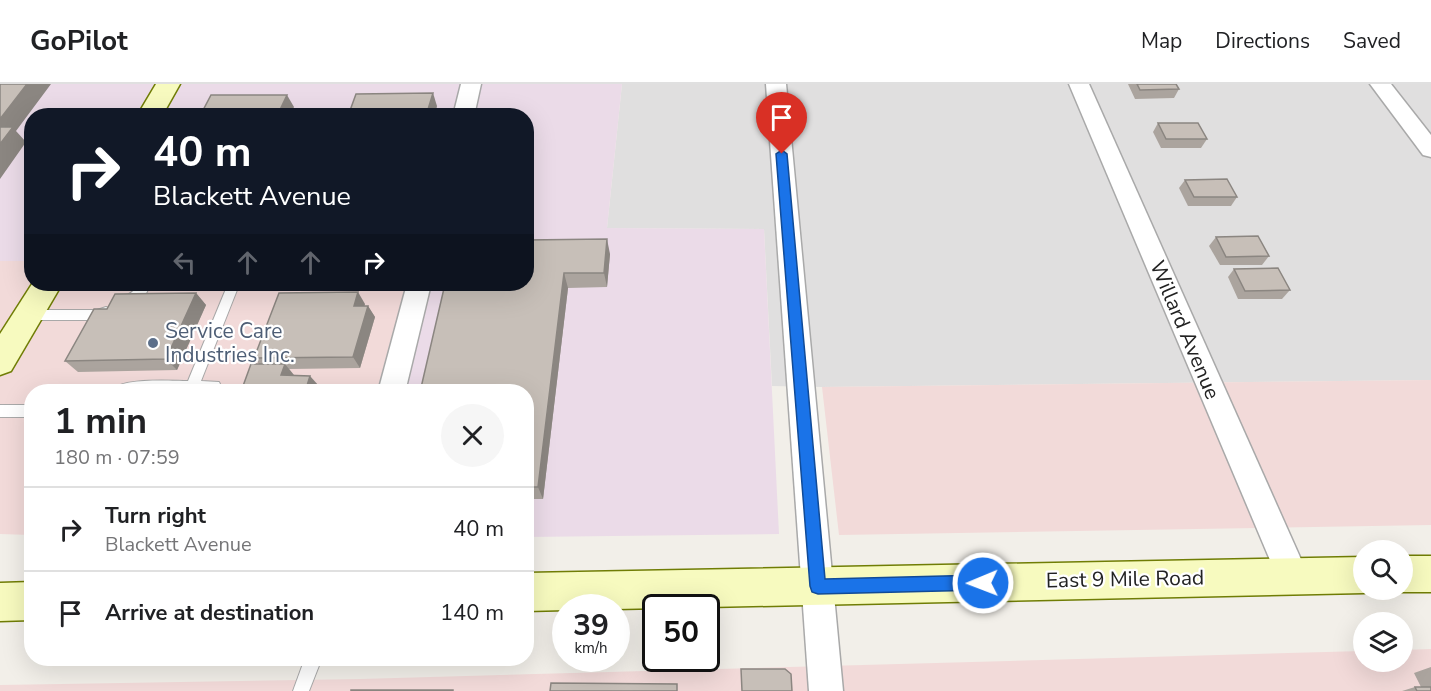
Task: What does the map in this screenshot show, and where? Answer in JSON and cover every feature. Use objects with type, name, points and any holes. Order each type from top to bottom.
[{"type":"main road","points":[[154,108],[168,84]]},
{"type":"main road","points":[[2,356],[43,291]]},
{"type":"main road","points":[[1413,574],[1431,574]]},
{"type":"main road","name":"East 9 Mile Road","points":[[534,592],[1353,575]]},
{"type":"main road","points":[[0,602],[24,601]]},
{"type":"street","points":[[465,108],[471,84]]},
{"type":"street","points":[[776,84],[826,691]]},
{"type":"street","name":"Willard Avenue","points":[[1078,84],[1292,575]]},
{"type":"street","points":[[1380,84],[1431,150]]},
{"type":"street","points":[[393,384],[417,291]]},
{"type":"lane","points":[[28,315],[98,315],[139,296],[142,291]]},
{"type":"lane","points":[[193,384],[230,291]]},
{"type":"lane","points":[[0,411],[24,411]]},
{"type":"lane","points":[[301,691],[311,666]]},
{"type":"shaded area","points":[[0,84],[622,84],[607,228],[764,229],[779,534],[534,537],[534,384],[379,384],[404,291],[534,291],[534,108],[24,108],[24,261],[0,261]]},
{"type":"shaded area","points":[[622,84],[1431,84],[1431,380],[772,386],[764,229],[607,228]]},
{"type":"shaded area","points":[[0,261],[24,261],[24,291],[404,291],[379,384],[24,384],[24,535],[0,534]]},
{"type":"shaded area","points":[[1431,380],[1431,525],[839,535],[822,387]]},
{"type":"shaded area","points":[[1431,649],[1431,691],[0,691],[0,685],[642,671],[720,672],[720,669],[1353,651],[1353,672],[1413,672],[1413,650]]},
{"type":"building","points":[[0,84],[27,84],[0,119]]},
{"type":"building","points":[[1137,84],[1176,84],[1179,89],[1140,90]]},
{"type":"building","points":[[433,93],[428,108],[351,108],[356,94]]},
{"type":"building","points":[[211,95],[287,95],[281,108],[204,108]]},
{"type":"building","points":[[1158,123],[1198,123],[1207,139],[1166,139]]},
{"type":"building","points":[[0,127],[13,127],[0,144]]},
{"type":"building","points":[[1227,179],[1237,197],[1194,197],[1185,180]]},
{"type":"building","points":[[1258,236],[1269,256],[1226,257],[1216,237]]},
{"type":"building","points":[[607,239],[604,273],[564,273],[538,487],[534,487],[534,384],[422,384],[443,291],[534,291],[534,240]]},
{"type":"building","points":[[1278,268],[1290,290],[1245,291],[1234,269]]},
{"type":"building","points":[[358,292],[354,306],[368,306],[353,357],[254,358],[279,293]]},
{"type":"building","points":[[196,293],[166,359],[65,361],[94,309],[107,309],[115,294]]},
{"type":"building","points":[[251,364],[285,364],[281,375],[310,376],[308,384],[244,384]]},
{"type":"building","points":[[741,669],[785,669],[791,674],[792,691],[742,691]]},
{"type":"building","points":[[551,683],[677,684],[677,691],[550,691]]},
{"type":"building","points":[[1415,687],[1431,687],[1431,691],[1417,691]]},
{"type":"building","points":[[453,690],[453,691],[351,691]]},
{"type":"place","name":"Service Care Industries Inc.","points":[[153,343]]},
{"type":"route","points":[[782,154],[818,586],[983,583]]}]
